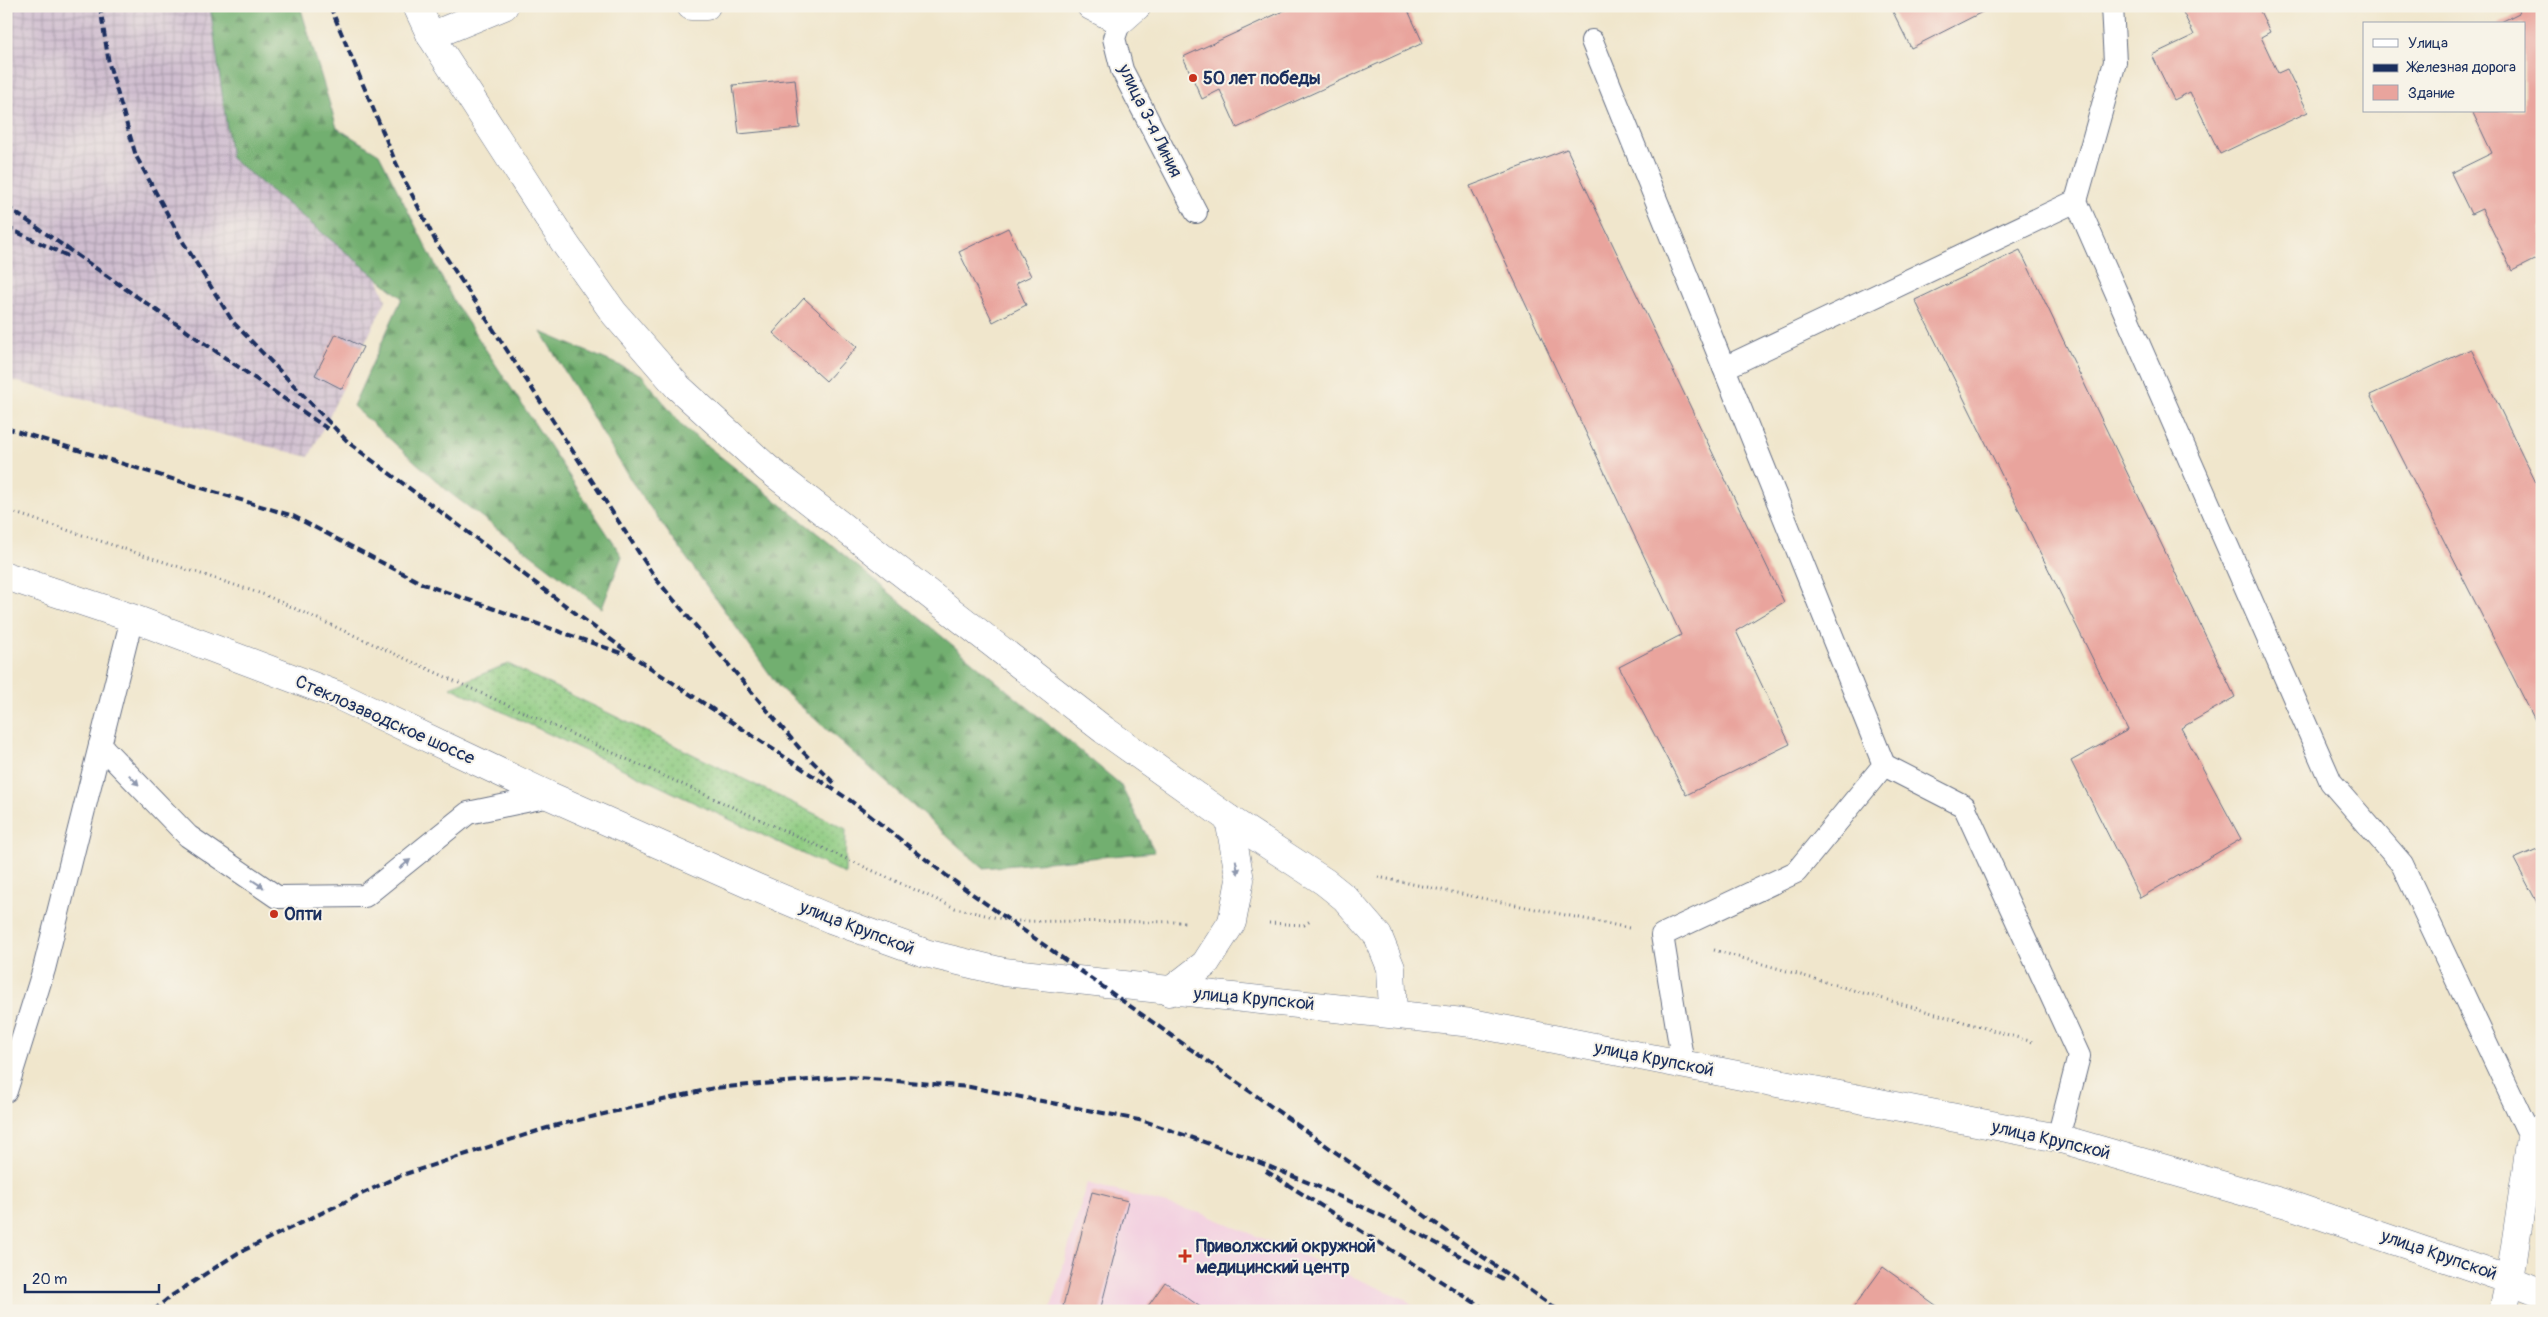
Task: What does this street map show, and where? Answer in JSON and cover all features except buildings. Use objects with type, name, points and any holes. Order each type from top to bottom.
[{"type":"main road","points":[[417,6],[431,36],[614,314],[678,387],[775,474],[1104,730],[1229,819],[1325,882],[1345,898],[1378,936],[1391,968],[1393,1013]]},
{"type":"main road","points":[[431,36],[504,6]]},
{"type":"main road","points":[[691,6],[706,6]]},
{"type":"main road","points":[[1090,6],[1128,13]]},
{"type":"main road","name":"Стеклозаводское шоссе","points":[[6,576],[132,618],[337,695],[550,796],[755,887]]},
{"type":"main road","points":[[1169,992],[1205,964],[1232,922],[1240,880],[1229,819]]},
{"type":"main road","name":"улица Крупской","points":[[755,887],[830,919],[925,953],[1004,972],[1169,992],[1393,1013],[1472,1023],[2058,1138],[2287,1204],[2510,1280],[2542,1293]]},
{"type":"main road","points":[[2503,1311],[2536,1133]]},
{"type":"lane","points":[[2112,6],[2115,62],[2076,200],[2331,782],[2402,864],[2536,1133]]},
{"type":"lane","name":"улица 3-я Линия","points":[[1128,13],[1114,38],[1122,70],[1196,212]]},
{"type":"lane","points":[[1592,40],[1884,765],[1964,806],[2079,1056],[2058,1138]]},
{"type":"lane","points":[[1724,368],[2076,200]]},
{"type":"lane","points":[[6,1091],[44,969],[132,618]]},
{"type":"lane","points":[[100,745],[188,836],[277,897],[366,896],[468,814],[550,796]]},
{"type":"lane","points":[[1683,1064],[1662,934],[1796,872],[1884,765]]},
{"type":"path","points":[[6,510],[265,595],[955,908],[1011,921],[1232,922],[1304,925],[1379,876],[1662,934],[2079,1056]]},
{"type":"shaded area","points":[[6,6],[272,6],[288,54],[386,300],[309,457],[6,379]]},
{"type":"shaded area","name":"Приволжский окружной медицинский центр","points":[[1087,1183],[1204,1214],[1403,1298],[1421,1311],[1050,1311]]},
{"type":"green space","points":[[210,6],[300,6],[337,128],[379,154],[453,300],[622,556],[602,608],[450,493],[353,406],[402,298],[231,158]]},
{"type":"green space","points":[[541,332],[642,375],[682,426],[827,541],[1120,784],[1155,852],[983,868],[779,687],[632,482]]},
{"type":"green space","points":[[508,664],[846,829],[845,874],[450,687]]},
{"type":"railway","points":[[100,6],[109,64],[136,156],[180,237],[233,322],[349,443],[634,657],[851,801],[947,876],[1559,1311]]},
{"type":"railway","points":[[330,6],[396,163],[436,242],[656,579],[801,750],[836,785]]},
{"type":"railway","points":[[6,206],[328,429]]},
{"type":"railway","points":[[6,227],[70,257]]},
{"type":"railway","points":[[6,428],[293,516],[423,584],[624,654]]},
{"type":"railway","points":[[153,1311],[171,1296],[238,1253],[399,1176],[553,1126],[714,1088],[846,1077],[970,1087],[1144,1121],[1241,1155],[1319,1187],[1404,1226],[1505,1280]]},
{"type":"railway","points":[[1266,1171],[1488,1311]]},
{"type":"place","name":"50 лет победы","points":[[1193,78]]},
{"type":"place","name":"Опти","points":[[274,914]]},
{"type":"place","name":"Приволжский окружной медицинский центр","points":[[1185,1256]]}]
